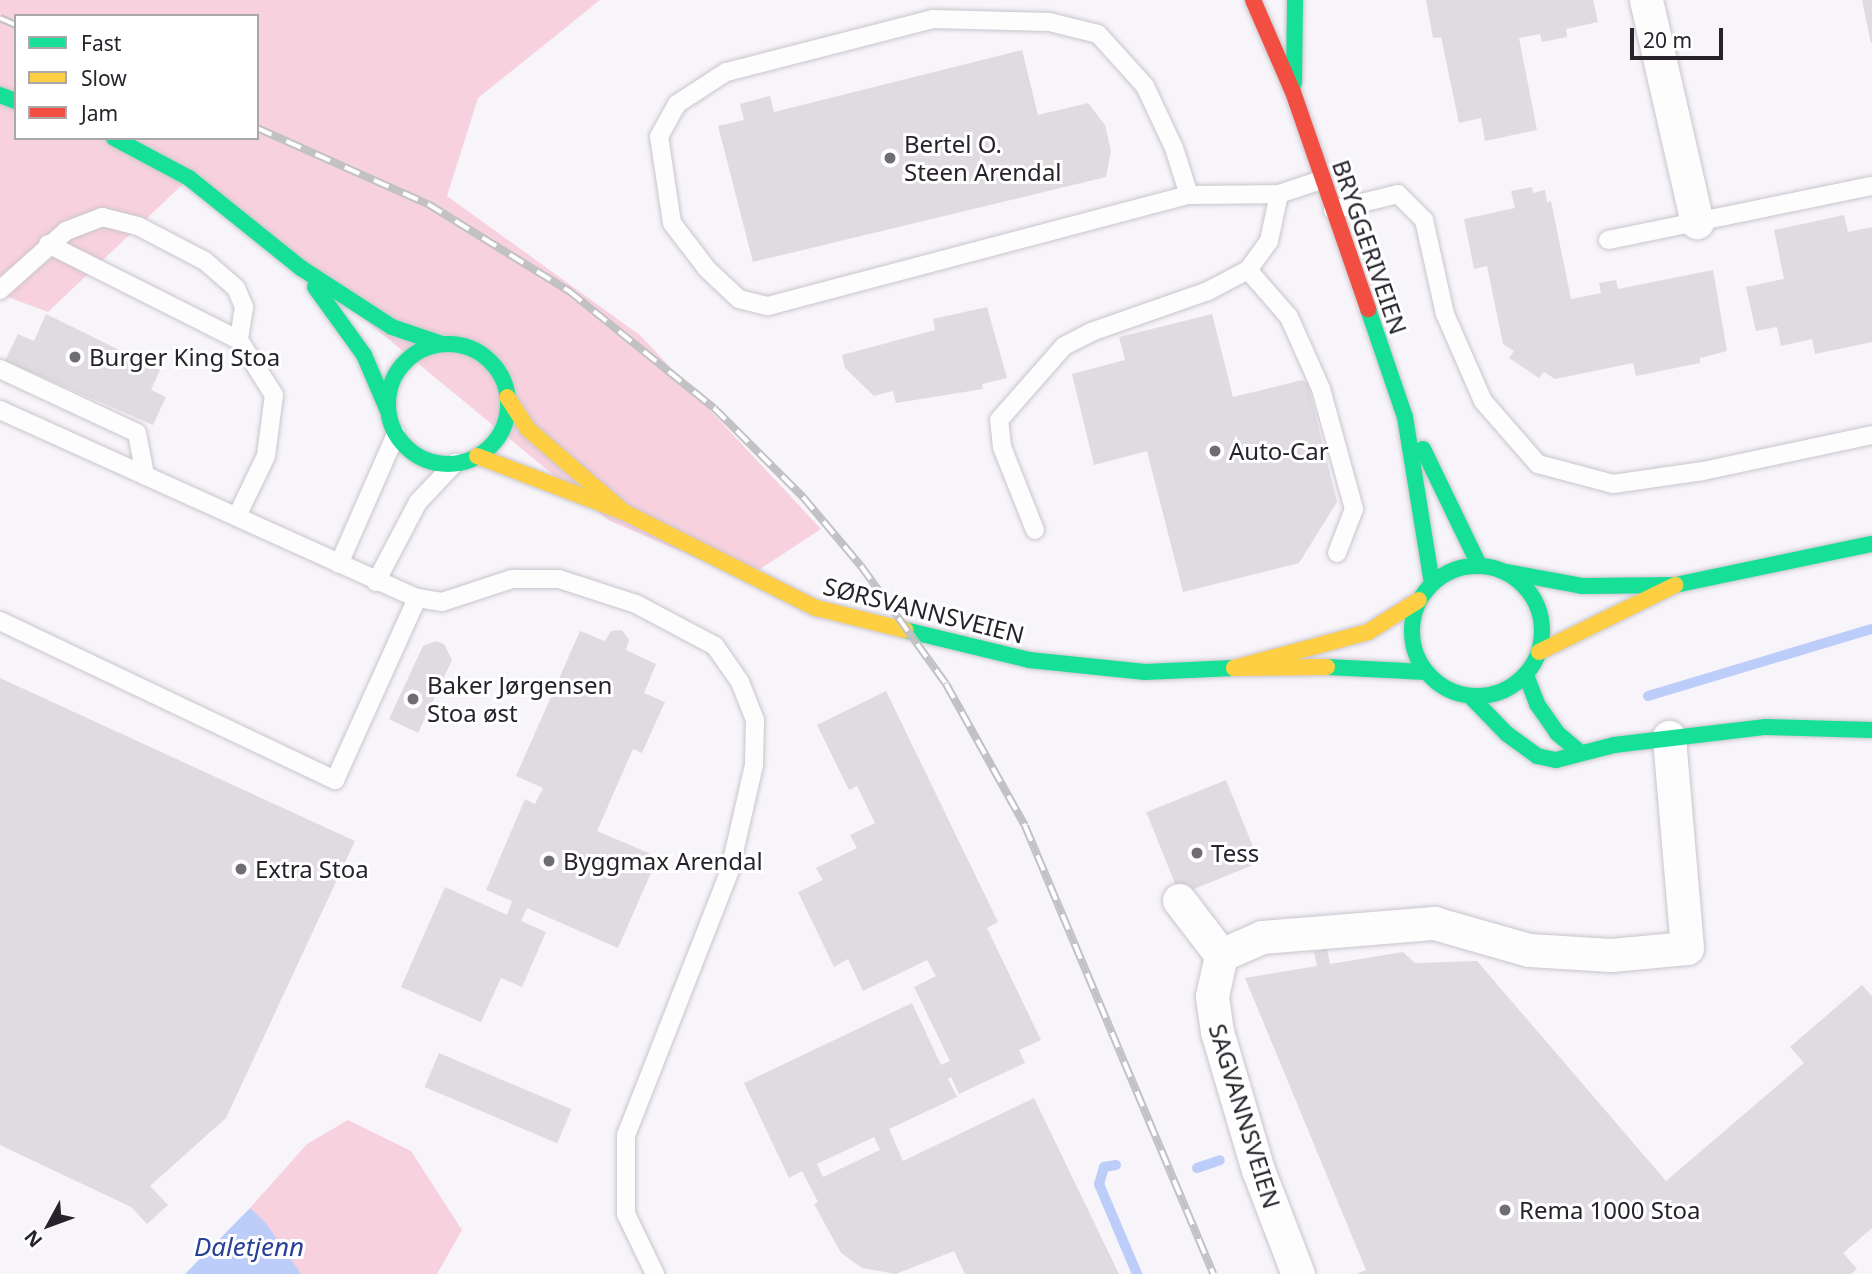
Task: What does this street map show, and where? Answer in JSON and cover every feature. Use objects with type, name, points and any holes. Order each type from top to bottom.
[{"type":"main road","name":"BRYGGERIVEIEN","points":[[1253,0],[1293,92],[1321,180],[1405,416],[1460,517],[1479,565]]},
{"type":"main road","name":"BRYGGERIVEIEN","points":[[1293,92],[1295,0]]},
{"type":"main road","points":[[118,140],[189,178],[301,268],[392,327],[442,344],[478,352],[503,379],[507,397],[501,431],[477,456],[455,463],[421,457],[396,434],[364,355],[301,268]]},
{"type":"main road","points":[[388,411],[389,392],[407,359],[442,344]]},
{"type":"main road","name":"SØRSVANNSVEIEN","points":[[507,397],[528,429],[624,512]]},
{"type":"main road","name":"BRYGGERIVEIEN","points":[[1405,416],[1432,583]]},
{"type":"main road","name":"SØRSVANNSVEIEN","points":[[477,456],[624,512],[816,608],[1029,660],[1145,671],[1375,667],[1426,672]]},
{"type":"main road","points":[[1539,652],[1675,585],[1872,544]]},
{"type":"main road","points":[[1675,585],[1633,582],[1582,586],[1479,565],[1454,570],[1432,583],[1419,600],[1412,638],[1426,672],[1438,684],[1469,696],[1537,756],[1556,760],[1580,752],[1669,737],[1766,727],[1872,730]]},
{"type":"main road","points":[[1469,696],[1500,692],[1526,675],[1539,652],[1543,634],[1534,597],[1507,572]]},
{"type":"main road","name":"SØRSVANNSVEIEN","points":[[1234,668],[1368,632],[1419,600]]},
{"type":"main road","points":[[1526,675],[1537,704],[1556,733],[1580,752]]},
{"type":"street","points":[[1646,0],[1696,222]]},
{"type":"street","points":[[1179,900],[1222,955],[1262,937],[1434,923],[1530,950],[1611,954],[1687,948],[1669,737]]},
{"type":"street","name":"SAGVANNSVEIEN","points":[[1222,955],[1212,996],[1217,1032],[1258,1170],[1298,1274]]},
{"type":"lane","points":[[1189,195],[1174,148],[1145,86],[1098,34],[1049,22],[933,19],[726,72],[677,104],[659,136],[672,223],[707,269],[739,299],[768,306],[1189,195],[1279,194],[1321,180]]},
{"type":"lane","points":[[1608,240],[1872,186]]},
{"type":"lane","points":[[1035,530],[1002,447],[999,419],[1037,371],[1063,346],[1091,332],[1209,291],[1248,270],[1269,241],[1279,194]]},
{"type":"lane","points":[[1333,210],[1398,194],[1424,220],[1445,314],[1483,401],[1538,464],[1613,484],[1703,471],[1872,435]]},
{"type":"lane","points":[[0,289],[48,244],[66,231],[102,217],[138,226],[205,261],[236,288],[244,307],[239,340]]},
{"type":"lane","points":[[48,244],[239,340],[274,395],[266,456],[237,516]]},
{"type":"lane","points":[[1248,270],[1289,317],[1321,389],[1354,509],[1337,553]]},
{"type":"lane","points":[[0,369],[137,433],[145,475]]},
{"type":"lane","points":[[0,411],[237,516],[376,582],[417,598],[442,602],[512,579],[559,579],[636,604],[715,646],[740,682],[755,720],[754,765],[730,870],[626,1135],[626,1213],[654,1274]]},
{"type":"lane","points":[[339,564],[396,434]]},
{"type":"lane","points":[[376,582],[418,502],[455,463]]},
{"type":"lane","points":[[0,621],[335,780],[417,598]]},
{"type":"shaded area","points":[[0,0],[600,0],[478,98],[447,196],[641,336],[821,529],[745,579],[608,520],[284,253],[183,184],[48,312],[0,294]]},
{"type":"shaded area","points":[[348,1120],[411,1151],[462,1230],[437,1274],[301,1274],[250,1208],[307,1144]]},
{"type":"water","name":"Daletjenn","points":[[250,1208],[265,1222],[301,1274],[185,1274]]},
{"type":"building","points":[[1426,0],[1593,0],[1598,22],[1566,29],[1567,37],[1542,42],[1540,34],[1519,38],[1537,130],[1485,141],[1481,118],[1459,123],[1441,37],[1433,38]]},
{"type":"building","points":[[1862,0],[1872,0],[1872,43],[1871,43]]},
{"type":"building","points":[[1022,50],[1038,115],[1088,103],[1105,125],[1111,151],[1106,177],[753,262],[718,126],[744,120],[740,104],[770,96],[774,112]]},
{"type":"building","points":[[1532,187],[1533,193],[1545,190],[1547,202],[1551,201],[1571,299],[1601,293],[1599,283],[1616,280],[1618,289],[1713,270],[1727,351],[1700,358],[1700,363],[1636,376],[1633,363],[1555,379],[1544,372],[1539,378],[1509,358],[1514,351],[1503,344],[1487,266],[1474,269],[1464,219],[1515,208],[1511,191]]},
{"type":"building","points":[[1844,215],[1848,232],[1872,227],[1872,342],[1815,354],[1812,339],[1781,346],[1777,327],[1756,331],[1746,287],[1784,279],[1774,230]]},
{"type":"building","points":[[987,307],[1007,378],[982,384],[983,389],[896,403],[893,391],[874,396],[845,368],[842,355],[935,330],[933,319]]},
{"type":"building","points":[[46,314],[160,370],[151,390],[166,397],[153,425],[5,361],[18,334],[34,341]]},
{"type":"building","points":[[1212,314],[1233,397],[1302,380],[1308,384],[1337,502],[1299,563],[1183,592],[1147,451],[1094,465],[1072,374],[1125,360],[1119,337]]},
{"type":"building","points":[[622,630],[629,640],[626,650],[656,664],[644,693],[665,702],[642,753],[633,749],[597,831],[658,857],[618,948],[527,908],[521,921],[546,932],[522,987],[501,978],[481,1022],[401,987],[445,887],[507,915],[512,901],[486,890],[525,799],[535,804],[543,788],[516,776],[580,631],[605,641],[611,631]]},
{"type":"building","points":[[436,641],[444,644],[452,660],[418,733],[389,719],[423,646]]},
{"type":"building","points":[[0,678],[355,841],[226,1118],[150,1186],[168,1205],[147,1224],[131,1207],[0,1145]]},
{"type":"building","points":[[886,691],[998,922],[987,928],[1041,1040],[1019,1050],[1025,1063],[959,1094],[951,1077],[948,1079],[957,1097],[889,1129],[903,1161],[1034,1098],[1119,1274],[965,1274],[954,1251],[896,1274],[862,1268],[841,1253],[814,1204],[818,1202],[802,1171],[789,1178],[744,1083],[912,1003],[941,1065],[950,1061],[914,987],[936,976],[927,960],[863,991],[848,959],[834,967],[798,892],[823,880],[816,868],[857,848],[850,835],[875,823],[857,786],[849,790],[817,725]],"holes":[[[874,1137],[880,1150],[823,1177],[817,1164]]]},
{"type":"building","points":[[1226,780],[1259,863],[1180,895],[1146,812]]},
{"type":"building","points":[[1327,949],[1330,964],[1403,952],[1415,963],[1477,961],[1666,1181],[1804,1063],[1790,1047],[1862,985],[1872,996],[1872,1228],[1843,1253],[1857,1269],[1851,1274],[1356,1274],[1366,1270],[1245,978],[1317,966],[1314,952]]},
{"type":"building","points":[[439,1053],[572,1109],[557,1143],[425,1087]]},
{"type":"waterway","points":[[1648,696],[1872,629]]},
{"type":"waterway","points":[[1197,1168],[1220,1160]]},
{"type":"waterway","points":[[1116,1165],[1104,1167],[1099,1184],[1137,1274]]},
{"type":"railway","points":[[0,18],[14,24]]},
{"type":"railway","points":[[259,129],[428,204],[569,291],[714,408],[803,497],[861,566],[946,684],[1025,826],[1213,1274]]},
{"type":"traffic: fast","points":[[1294,83],[1295,0]]},
{"type":"traffic: fast","points":[[0,95],[14,100]]},
{"type":"traffic: fast","points":[[118,140],[189,178],[301,268],[392,327],[442,344]]},
{"type":"traffic: fast","points":[[315,287],[364,355],[388,411]]},
{"type":"traffic: fast","points":[[1368,309],[1405,417],[1432,583]]},
{"type":"traffic: fast","points":[[448,344],[471,349],[490,362],[503,381],[508,404],[503,427],[490,446],[471,459],[448,464],[425,459],[406,446],[393,427],[388,404],[393,381],[406,362],[425,349],[448,344]]},
{"type":"traffic: fast","points":[[1423,449],[1479,565]]},
{"type":"traffic: fast","points":[[1507,572],[1582,586],[1675,585],[1872,544]]},
{"type":"traffic: fast","points":[[1477,566],[1502,570],[1523,585],[1538,606],[1542,631],[1538,656],[1523,677],[1502,692],[1477,696],[1452,692],[1431,677],[1416,656],[1412,631],[1416,606],[1431,585],[1452,570],[1477,566]]},
{"type":"traffic: fast","points":[[905,630],[1029,660],[1145,672],[1234,668]]},
{"type":"traffic: fast","points":[[1327,667],[1426,672]]},
{"type":"traffic: fast","points":[[1526,675],[1537,704],[1557,733],[1580,752]]},
{"type":"traffic: fast","points":[[1470,696],[1507,734],[1537,756],[1556,760],[1614,745],[1766,727],[1872,730]]},
{"type":"traffic: slow","points":[[477,456],[624,512],[528,429],[507,397]]},
{"type":"traffic: slow","points":[[624,512],[816,608],[905,630]]},
{"type":"traffic: slow","points":[[1539,652],[1675,585]]},
{"type":"traffic: slow","points":[[1327,667],[1234,668],[1368,632],[1419,600]]},
{"type":"traffic: jam","points":[[1253,0],[1293,92],[1368,309]]},
{"type":"place","name":"Bertel O. Steen Arendal","points":[[890,158]]},
{"type":"place","name":"Burger King Stoa","points":[[75,357]]},
{"type":"place","name":"Auto-Car","points":[[1215,451]]},
{"type":"place","name":"Baker Jørgensen Stoa øst","points":[[413,699]]},
{"type":"place","name":"Tess","points":[[1197,853]]},
{"type":"place","name":"Byggmax Arendal","points":[[549,861]]},
{"type":"place","name":"Extra Stoa","points":[[241,869]]},
{"type":"place","name":"Rema 1000 Stoa","points":[[1505,1210]]}]
